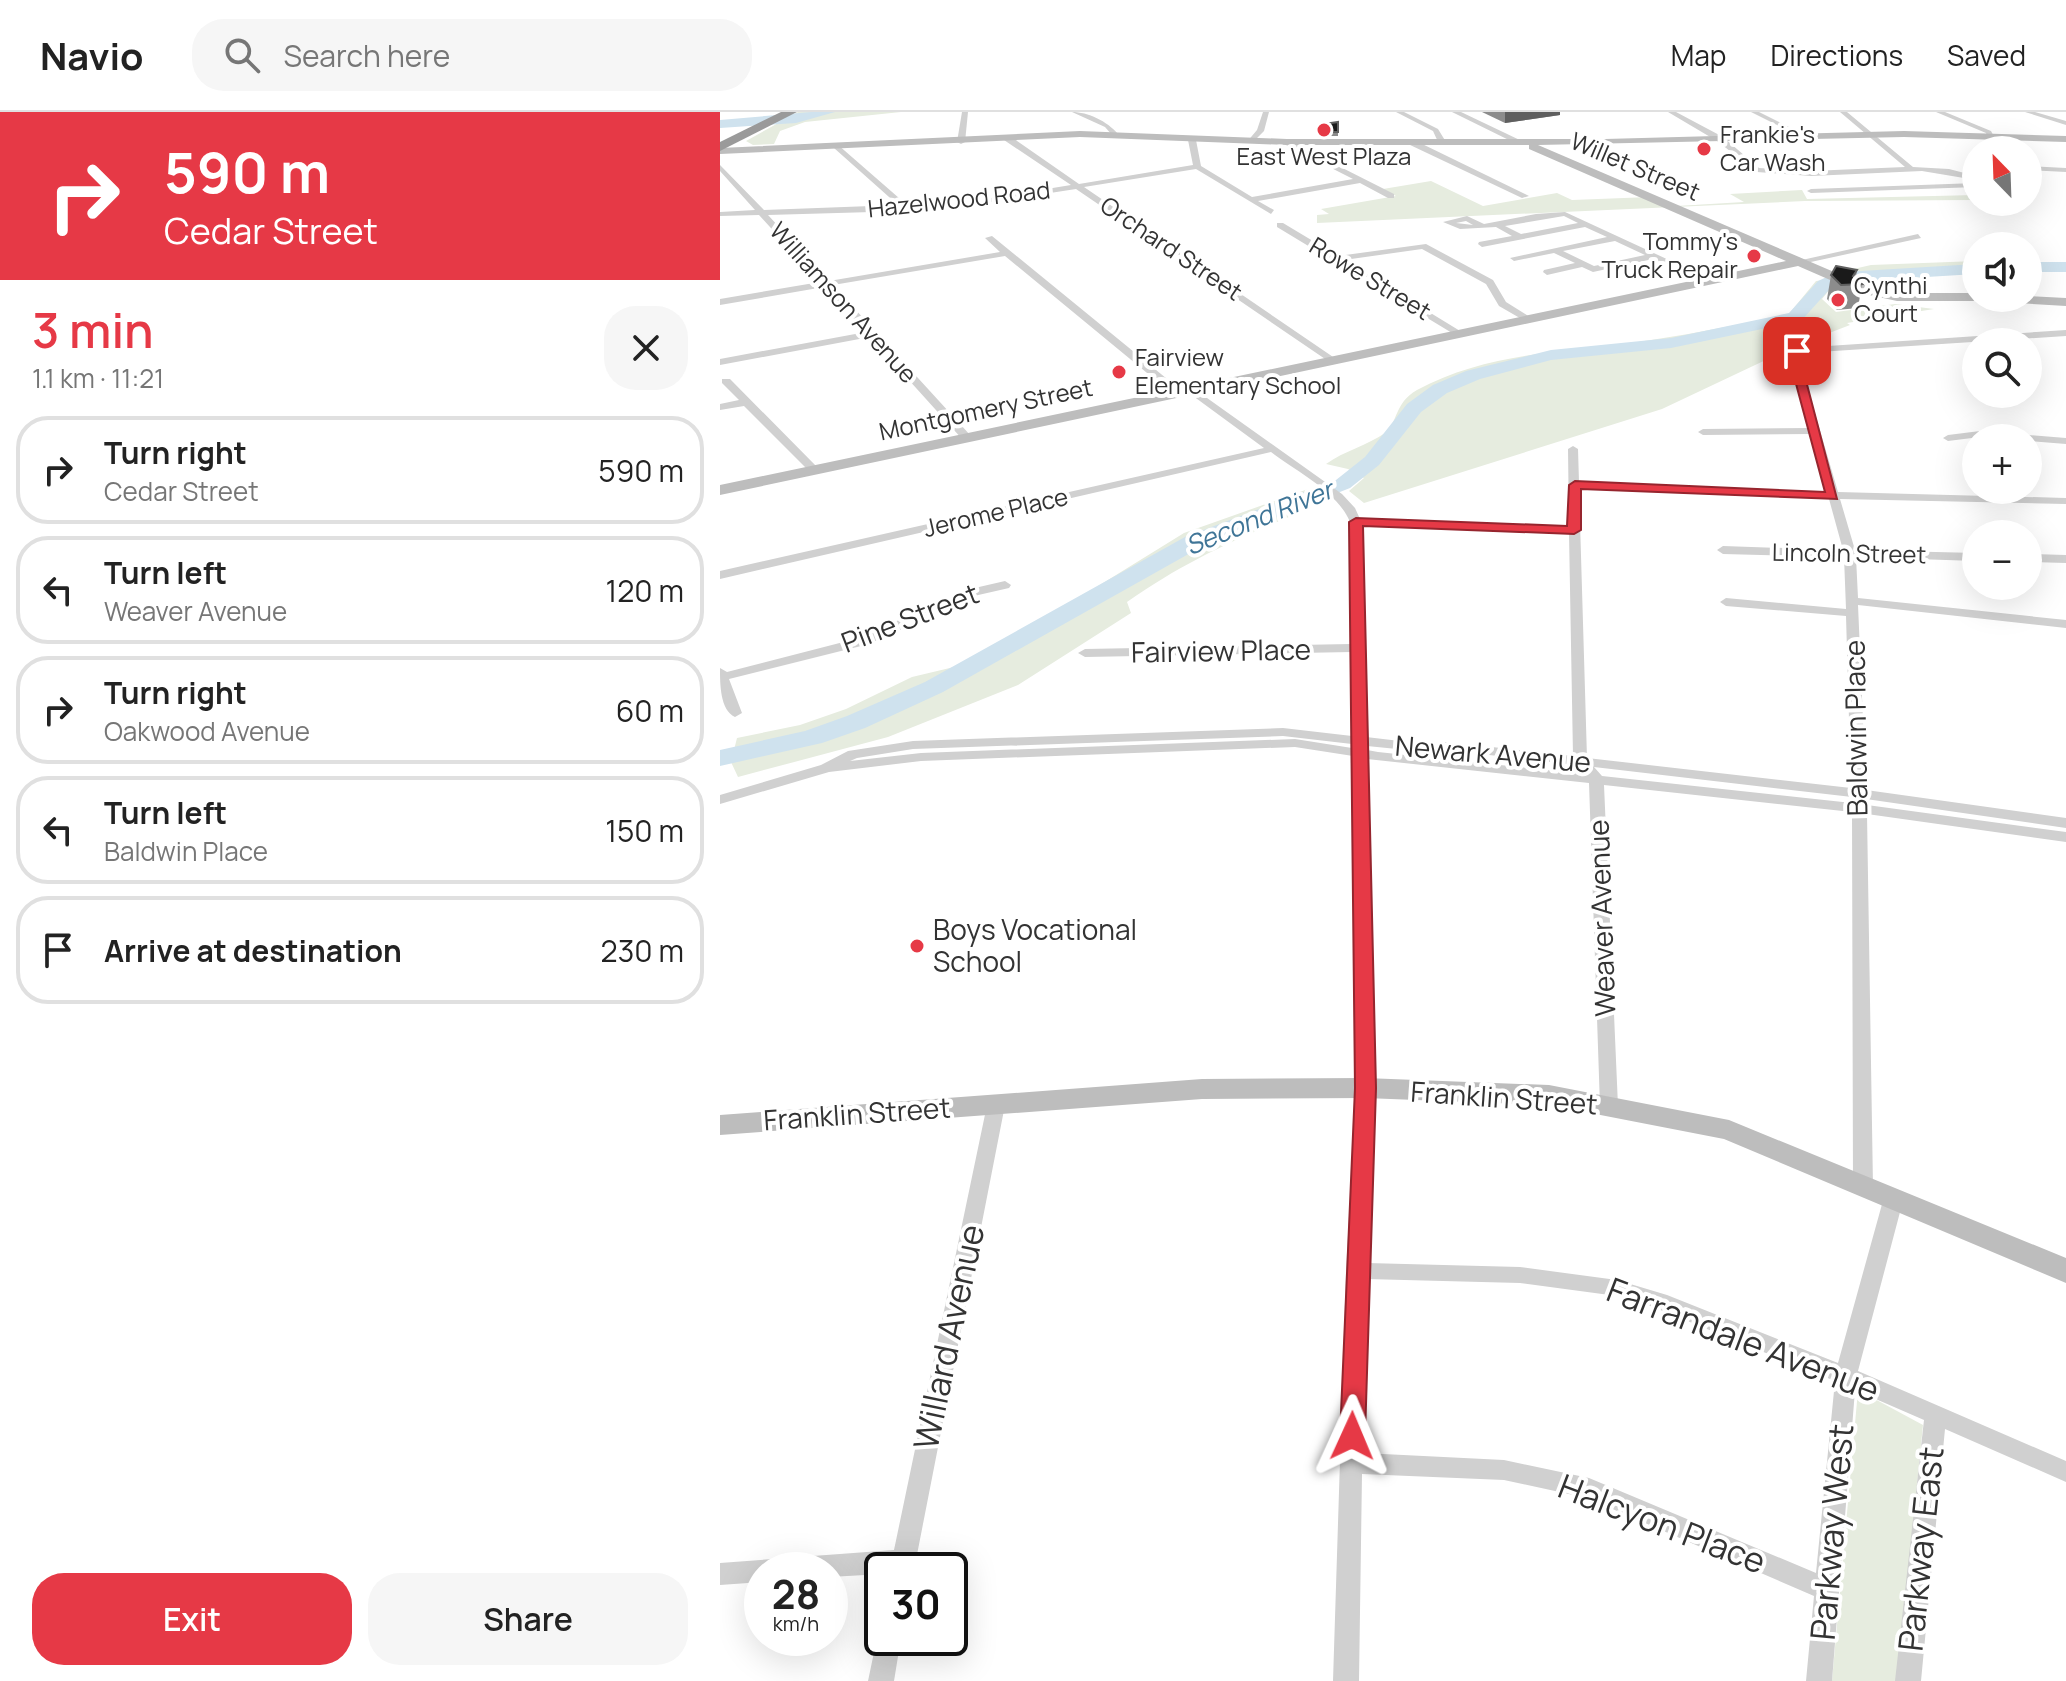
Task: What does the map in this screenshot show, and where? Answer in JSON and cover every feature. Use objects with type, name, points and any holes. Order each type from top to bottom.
[{"type":"highway","points":[[720,149],[751,120],[778,116]]},
{"type":"highway","points":[[720,133],[739,131],[778,116]]},
{"type":"highway","points":[[739,131],[745,145],[765,149]]},
{"type":"main road","points":[[720,149],[1114,134],[1285,142],[1522,143],[1869,135],[1991,135],[2066,139]]},
{"type":"main road","name":"Willet Street","points":[[1522,143],[1844,282],[1897,297],[1962,297]]},
{"type":"main road","name":"Montgomery Street","points":[[720,490],[1797,262]]},
{"type":"main road","points":[[2042,301],[2066,302]]},
{"type":"main road","name":"Franklin Street","points":[[720,1125],[1202,1089],[1365,1088],[1549,1095],[1729,1130],[2066,1271]]},
{"type":"street","points":[[961,142],[965,112]]},
{"type":"street","points":[[1075,112],[1107,126],[1114,134]]},
{"type":"street","points":[[1249,141],[1260,131],[1266,112]]},
{"type":"street","points":[[1399,112],[1438,131],[1442,142]]},
{"type":"street","name":"Willet Street","points":[[1455,112],[1522,143]]},
{"type":"street","points":[[1671,112],[1720,139],[1748,166],[1764,171],[1962,166]]},
{"type":"street","points":[[1754,112],[1803,136]]},
{"type":"street","points":[[1843,112],[1909,167],[1962,174]]},
{"type":"street","points":[[1939,112],[1991,135]]},
{"type":"street","points":[[2028,112],[2066,123]]},
{"type":"street","points":[[1260,131],[1391,196]]},
{"type":"street","name":"Orchard Street","points":[[1007,138],[1334,361]]},
{"type":"street","points":[[1192,140],[1197,167],[1271,212]]},
{"type":"street","points":[[1411,142],[1525,196]]},
{"type":"street","points":[[837,146],[907,209]]},
{"type":"street","name":"Williamson Avenue","points":[[720,167],[967,438]]},
{"type":"street","name":"Hazelwood Road","points":[[720,214],[907,209],[986,202],[1197,167]]},
{"type":"street","points":[[2042,169],[2066,170]]},
{"type":"street","points":[[1251,200],[1362,180]]},
{"type":"street","points":[[1811,191],[1962,186]]},
{"type":"street","points":[[1481,226],[1496,221],[1565,214],[1707,281]]},
{"type":"street","points":[[1496,221],[1520,237]]},
{"type":"street","points":[[1482,244],[1586,224]]},
{"type":"street","name":"Rowe Street","points":[[1280,225],[1460,334]]},
{"type":"street","name":"Montgomery Street","points":[[1797,262],[1918,236]]},
{"type":"street","points":[[989,238],[1186,392],[1322,485],[1354,516],[1574,530]]},
{"type":"street","points":[[1514,258],[1615,238]]},
{"type":"street","points":[[1336,259],[1417,245],[1490,282],[1502,304],[1528,319]]},
{"type":"street","points":[[1555,250],[1593,269],[1653,256]]},
{"type":"street","points":[[720,302],[1007,253]]},
{"type":"street","points":[[1547,272],[1584,264]]},
{"type":"street","name":"Baldwin Place","points":[[1863,1187],[1859,801],[1850,554],[1794,352],[2066,333]]},
{"type":"street","points":[[720,362],[872,334]]},
{"type":"street","points":[[726,381],[814,470]]},
{"type":"street","points":[[720,407],[747,402]]},
{"type":"street","points":[[1703,432],[1815,431]]},
{"type":"street","points":[[1948,438],[1980,434],[2066,441]]},
{"type":"street","name":"Jerome Place","points":[[720,575],[1272,449]]},
{"type":"street","points":[[1573,449],[1580,761]]},
{"type":"street","points":[[1575,485],[1833,496],[2066,501]]},
{"type":"street","points":[[1346,1681],[1356,1271],[1365,1088],[1354,516]]},
{"type":"street","name":"Lincoln Street","points":[[1723,550],[1962,557]]},
{"type":"street","points":[[2042,558],[2066,559]]},
{"type":"street","name":"Pine Street","points":[[721,675],[873,638],[970,593],[1005,585]]},
{"type":"street","points":[[1726,602],[1853,607],[2066,624]]},
{"type":"street","name":"Fairview Place","points":[[1085,653],[1357,648]]},
{"type":"street","points":[[721,675],[735,713]]},
{"type":"street","name":"Newark Avenue","points":[[720,800],[826,768],[921,757],[1295,743],[1580,761],[1859,801],[2066,837]]},
{"type":"street","name":"Newark Avenue","points":[[1360,746],[1596,778],[2066,823]]},
{"type":"street","name":"Weaver Avenue","points":[[1580,761],[1596,778],[1609,1106]]},
{"type":"street","name":"Willard Avenue","points":[[905,1552],[996,1105]]},
{"type":"street","name":"Parkway West","points":[[1819,1681],[1846,1374],[1894,1197]]},
{"type":"street","name":"Farrandale Avenue","points":[[1356,1271],[1483,1273],[1556,1278],[1619,1288],[1846,1374],[1935,1417],[2066,1472]]},
{"type":"street","name":"Parkway East","points":[[1908,1681],[1935,1417]]},
{"type":"street","name":"Halcyon Place","points":[[1352,1463],[1504,1470],[1589,1488],[1826,1589]]},
{"type":"street","points":[[720,1574],[744,1572]]},
{"type":"street","points":[[881,1681],[886,1656]]},
{"type":"shaded area","points":[[798,112],[901,112],[805,122],[780,131],[774,144],[753,145],[746,141]]},
{"type":"shaded area","points":[[1431,181],[1483,206],[1557,193],[1572,200],[1650,197],[1676,206],[1744,202],[1730,194],[1802,190],[1807,199],[1962,195],[1962,200],[1805,201],[1317,223],[1317,215],[1329,214],[1321,209],[1396,196],[1383,189]]},
{"type":"shaded area","points":[[1962,262],[1962,273],[1885,280],[1851,278],[1836,273],[1871,265]]},
{"type":"shaded area","points":[[1816,281],[1835,283],[1822,299],[1836,312],[1895,304],[1934,309],[1847,323],[1850,325],[1793,347],[1662,409],[1364,503],[1349,491],[1364,478],[1348,469],[1326,464],[1385,433],[1410,395],[1442,378],[1522,356],[1651,340],[1788,315]]},
{"type":"shaded area","points":[[1311,488],[1324,498],[1302,506],[1301,512],[1170,574],[1127,602],[1131,613],[1018,685],[888,737],[738,777],[731,762],[737,738],[800,725],[846,709],[912,677],[954,667],[1048,617],[1184,533]]},
{"type":"shaded area","points":[[1858,1390],[1923,1425],[1897,1681],[1832,1681]]},
{"type":"building","points":[[1338,122],[1338,132],[1323,132],[1325,124]]},
{"type":"building","points":[[1836,266],[1857,270],[1853,276],[1862,284],[1841,285],[1831,275]]},
{"type":"waterway","points":[[720,124],[796,119],[829,112]]},
{"type":"waterway","name":"Second River","points":[[2042,267],[2066,267]]},
{"type":"waterway","name":"Second River","points":[[1844,277],[1962,270]]},
{"type":"waterway","name":"Second River","points":[[720,758],[813,737],[856,722],[934,687],[1193,542],[1343,484],[1372,461],[1414,408],[1440,389],[1473,375],[1551,355],[1671,343],[1795,317],[1805,309],[1819,288],[1829,281]]},
{"type":"place","name":"East West Plaza","points":[[1324,130]]},
{"type":"place","name":"Frankie's Car Wash","points":[[1704,149]]},
{"type":"place","name":"Tommy's Truck Repair","points":[[1754,256]]},
{"type":"place","name":"Cynthi Court","points":[[1838,300]]},
{"type":"place","name":"Fairview Elementary School","points":[[1119,372]]},
{"type":"place","name":"Boys Vocational School","points":[[917,946]]},
{"type":"route","points":[[1352,1436],[1365,1088],[1356,522],[1574,530],[1575,485],[1833,496],[1793,354],[1797,351]]}]
